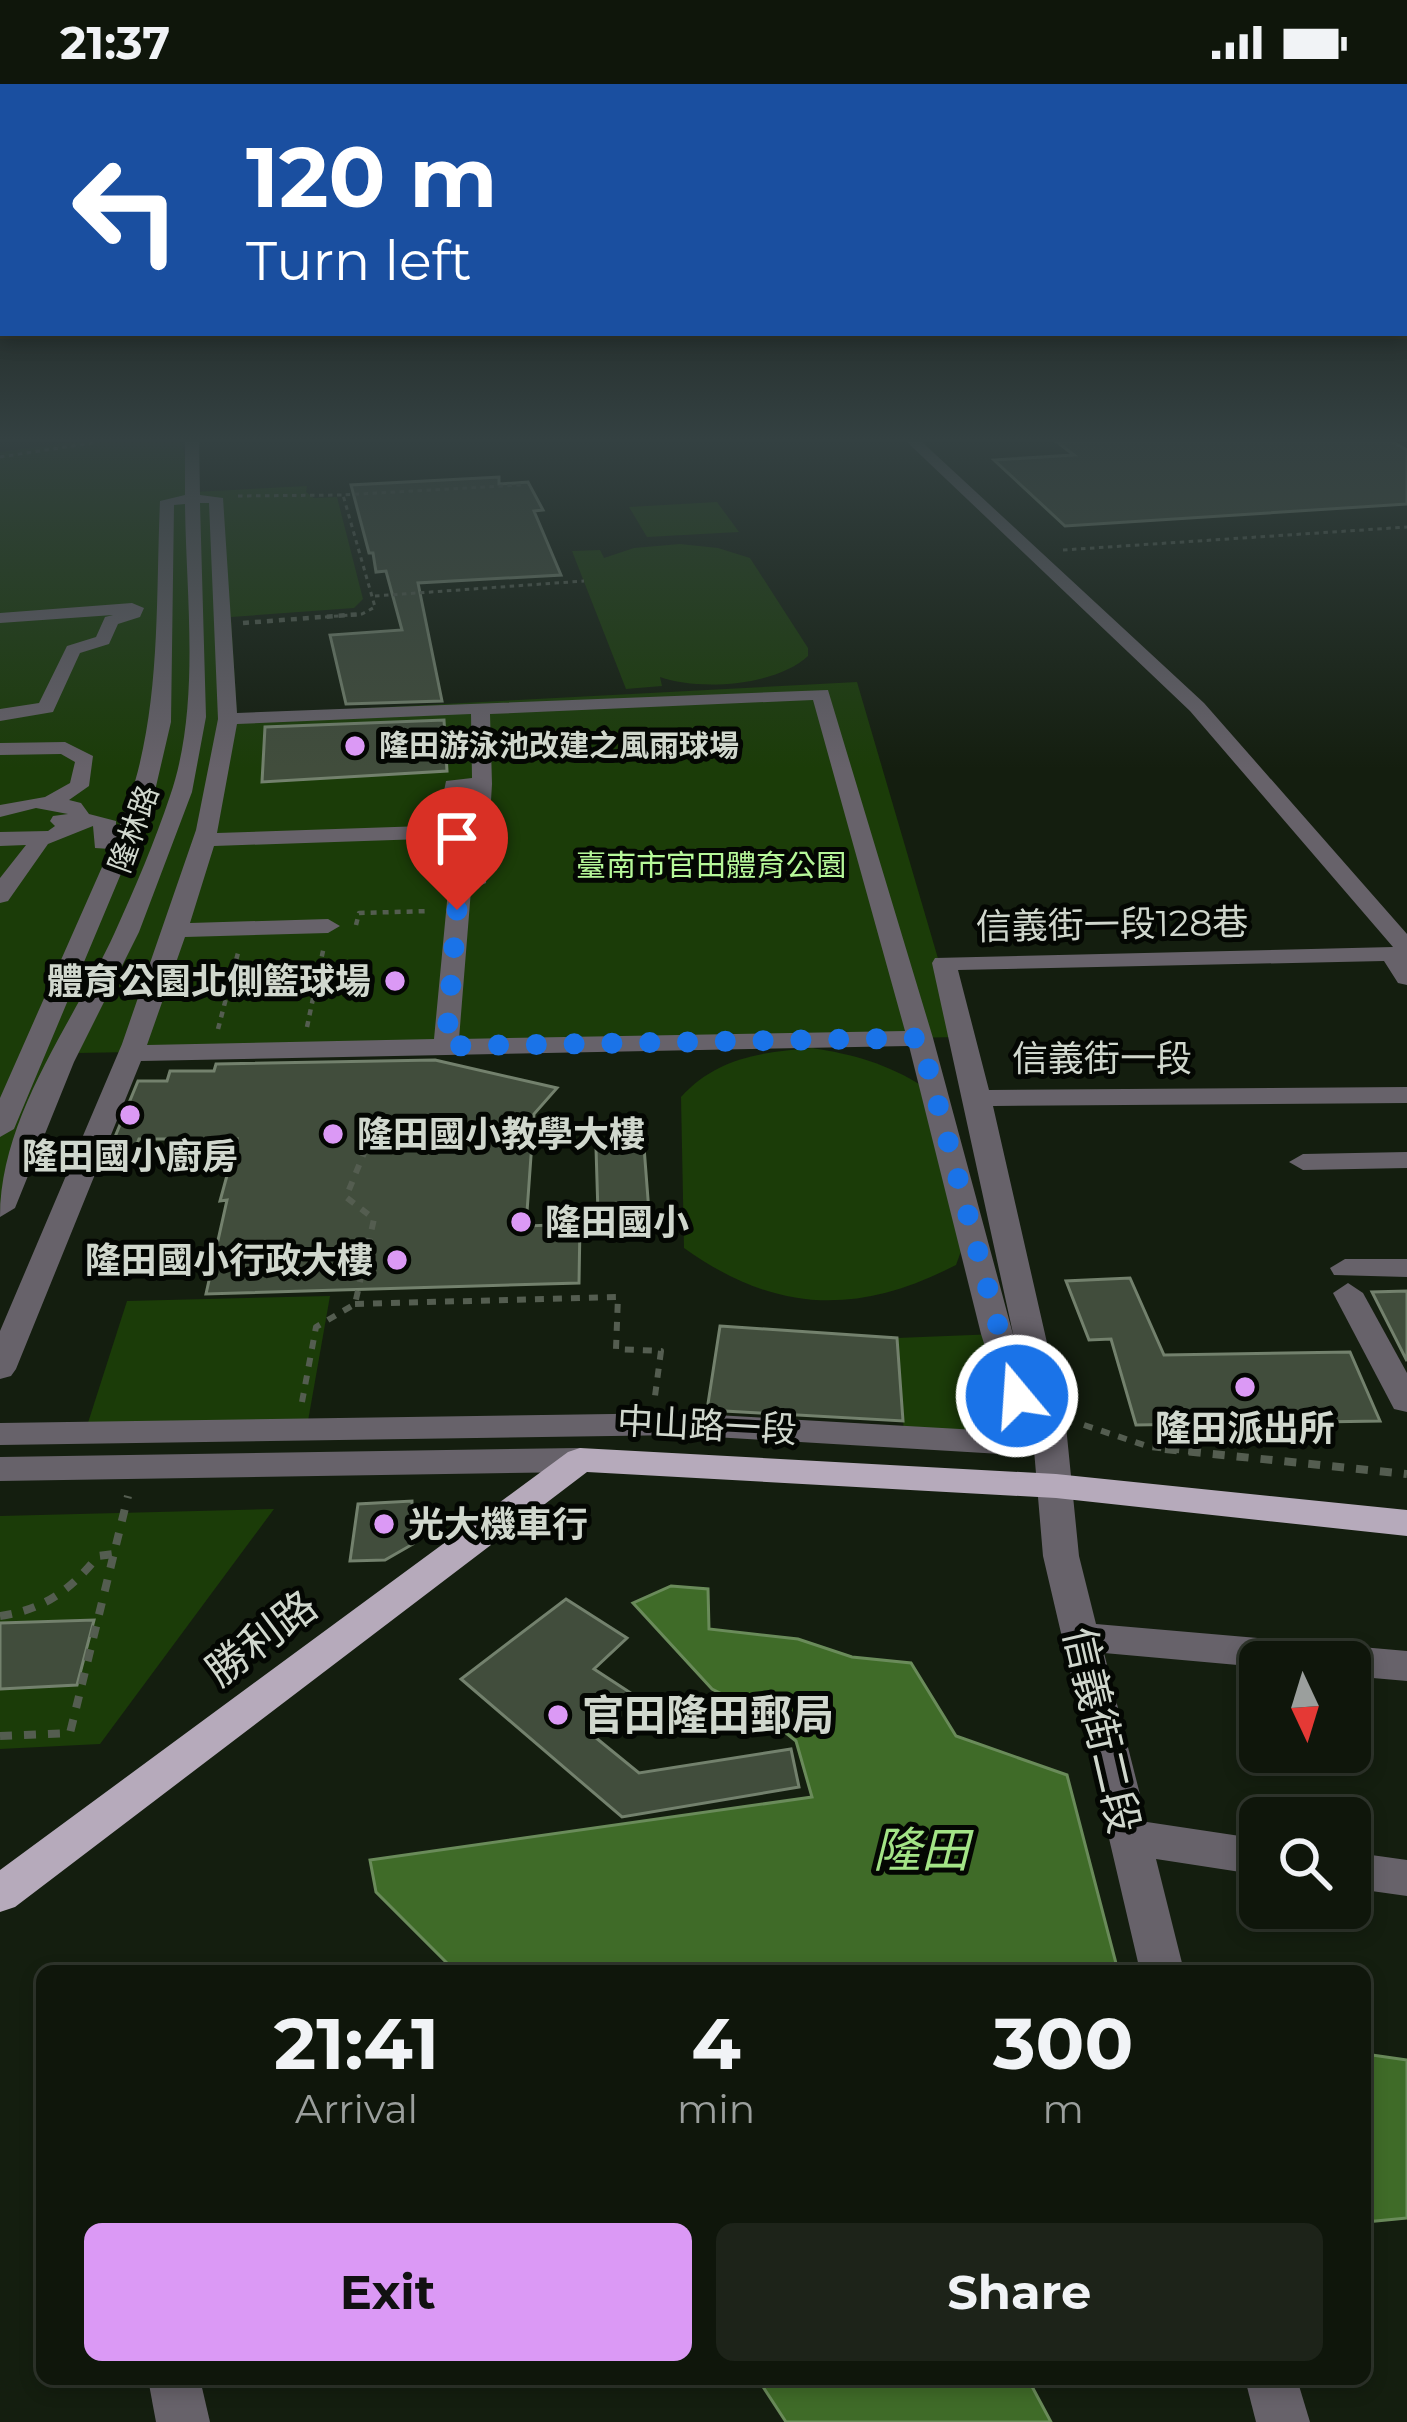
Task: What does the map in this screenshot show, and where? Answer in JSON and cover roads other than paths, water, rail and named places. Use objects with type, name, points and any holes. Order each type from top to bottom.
[{"type":"main road","name":"中山路一段","points":[[580,1460],[1056,1486],[1407,1523]]},
{"type":"main road","name":"勝利路","points":[[0,1894],[580,1460]]},
{"type":"street","points":[[0,1129],[13,1072],[127,841],[144,795],[160,722],[166,551]]},
{"type":"street","name":"隆林路","points":[[0,1208],[61,1062],[127,932],[182,792],[196,717],[203,551]]},
{"type":"street","points":[[0,1369],[130,1053],[204,840],[228,719],[223,624],[213,551]]},
{"type":"street","points":[[1028,551],[1197,707],[1407,949]]},
{"type":"street","points":[[0,618],[164,605]]},
{"type":"street","points":[[0,715],[46,708],[73,650],[103,640],[111,621],[134,614],[135,608]]},
{"type":"street","points":[[0,1434],[652,1424],[1001,1443],[1027,1426],[821,694],[228,719]]},
{"type":"street","points":[[480,708],[482,784],[476,883],[443,884],[446,845],[434,845],[435,818],[449,817],[453,785],[482,784]]},
{"type":"street","points":[[0,749],[65,748],[86,760],[79,786],[46,821],[29,865],[8,880],[0,895]]},
{"type":"street","points":[[4,824],[97,820],[109,826],[104,843],[127,841]]},
{"type":"street","points":[[4,824],[46,821]]},
{"type":"street","points":[[204,840],[434,832]]},
{"type":"street","points":[[446,1046],[460,884]]},
{"type":"street","points":[[176,930],[328,926]]},
{"type":"street","name":"信義街一段128巷","points":[[978,1098],[944,963],[1391,954],[1407,978]]},
{"type":"street","points":[[130,1053],[920,1038]]},
{"type":"street","name":"信義街一段","points":[[1056,1486],[1049,1426],[978,1098],[1407,1095]]},
{"type":"street","points":[[1303,1162],[1407,1160]]},
{"type":"street","points":[[1407,1268],[1347,1281],[1407,1402]]},
{"type":"street","name":"中山路一段","points":[[0,1468],[580,1460]]},
{"type":"street","name":"信義街二段","points":[[1056,1486],[1061,1556],[1160,1965]]},
{"type":"street","points":[[1081,1636],[1407,1666]]},
{"type":"street","points":[[1126,1837],[1239,1854]]},
{"type":"street","points":[[1371,1873],[1407,1878]]},
{"type":"street","points":[[175,2385],[183,2422]]},
{"type":"street","points":[[1273,2385],[1282,2422]]},
{"type":"water","name":"隆田","points":[[671,1586],[708,1589],[709,1629],[798,1639],[852,1657],[911,1663],[956,1736],[1067,1775],[1116,1965],[449,1965],[376,1892],[370,1860],[812,1797],[796,1741],[762,1714],[712,1689],[633,1603]]},
{"type":"water","points":[[1371,2055],[1407,2060],[1407,2218],[1371,2221]]},
{"type":"water","points":[[762,2385],[1031,2385],[1051,2422],[786,2422]]},
{"type":"place","name":"隆田游泳池改建之風雨球場","points":[[355,746]]},
{"type":"place","name":"體育公園北側籃球場","points":[[395,981]]},
{"type":"place","name":"隆田國小廚房","points":[[130,1115]]},
{"type":"place","name":"隆田國小教學大樓","points":[[333,1134]]},
{"type":"place","name":"隆田國小","points":[[521,1222]]},
{"type":"place","name":"隆田國小行政大樓","points":[[397,1260]]},
{"type":"place","name":"隆田派出所","points":[[1245,1387]]},
{"type":"place","name":"光大機車行","points":[[384,1524]]},
{"type":"place","name":"官田隆田郵局","points":[[558,1715]]},
{"type":"park label","name":"臺南市官田體育公園","points":[[711,866]]}]
